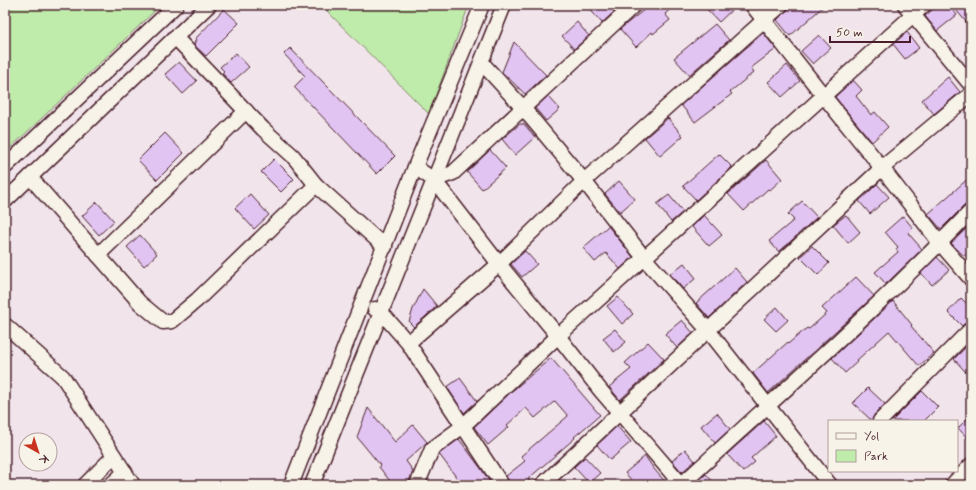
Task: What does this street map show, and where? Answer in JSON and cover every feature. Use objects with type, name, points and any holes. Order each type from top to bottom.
[{"type":"street","points":[[5,167],[176,5]]},
{"type":"street","points":[[5,201],[209,5]]},
{"type":"street","points":[[291,485],[482,5]]},
{"type":"street","points":[[312,485],[504,5]]},
{"type":"street","points":[[434,180],[453,173],[634,5]]},
{"type":"street","points":[[752,5],[940,243],[971,279]]},
{"type":"street","points":[[408,343],[499,264],[584,181],[780,5]]},
{"type":"street","points":[[417,485],[432,449],[463,426],[558,336],[645,259],[823,95],[908,10],[924,5]]},
{"type":"street","points":[[908,10],[971,85]]},
{"type":"street","points":[[175,37],[263,129],[293,156],[316,186],[385,247]]},
{"type":"street","points":[[482,63],[523,108],[584,181],[645,259],[708,330],[769,406],[825,480]]},
{"type":"street","points":[[542,485],[882,168],[971,94]]},
{"type":"street","points":[[98,255],[246,111]]},
{"type":"street","points":[[416,168],[434,180],[601,391],[682,485],[769,406],[940,243],[971,211]]},
{"type":"street","points":[[30,177],[140,303],[164,322],[172,321],[197,300],[316,186]]},
{"type":"street","points":[[363,301],[381,312],[408,343],[502,485]]},
{"type":"street","points":[[5,325],[63,377],[133,485]]},
{"type":"street","points":[[881,420],[971,329]]},
{"type":"street","points":[[85,485],[114,456]]},
{"type":"street","points":[[952,485],[971,465]]},
{"type":"street","points":[[111,485],[124,472]]},
{"type":"green space","points":[[5,5],[161,5],[5,153]]},
{"type":"green space","points":[[333,5],[469,5],[429,114],[327,11]]},
{"type":"building","points":[[586,5],[612,5],[616,10],[602,23]]},
{"type":"building","points":[[650,5],[675,5],[665,14],[670,20],[653,34],[652,32],[636,47],[620,29]]},
{"type":"building","points":[[703,5],[737,5],[719,22]]},
{"type":"building","points":[[793,5],[825,5],[790,36],[777,20]]},
{"type":"building","points":[[938,5],[949,5],[957,15],[937,31],[925,16]]},
{"type":"building","points":[[952,5],[971,5],[971,28]]},
{"type":"building","points":[[224,9],[239,23],[206,56],[194,45],[196,38]]},
{"type":"building","points":[[577,22],[589,36],[574,49],[562,36]]},
{"type":"building","points":[[715,24],[729,40],[689,75],[674,58]]},
{"type":"building","points":[[907,32],[919,48],[905,59],[893,44]]},
{"type":"building","points":[[763,33],[776,49],[751,68],[754,72],[730,92],[732,94],[695,122],[681,105]]},
{"type":"building","points":[[819,35],[831,48],[813,64],[801,51]]},
{"type":"building","points":[[514,42],[546,75],[525,94],[502,72]]},
{"type":"building","points":[[290,48],[395,156],[377,174],[294,87],[305,76],[284,54]]},
{"type":"building","points":[[236,53],[249,67],[231,83],[222,73],[224,71],[220,67]]},
{"type":"building","points":[[179,62],[197,81],[183,94],[165,74]]},
{"type":"building","points":[[787,65],[800,81],[782,97],[768,82]]},
{"type":"building","points":[[948,77],[960,92],[934,114],[922,100]]},
{"type":"building","points":[[853,80],[862,90],[856,96],[871,115],[875,112],[888,127],[872,142],[835,97]]},
{"type":"building","points":[[548,96],[560,109],[546,121],[535,108]]},
{"type":"building","points":[[668,118],[683,136],[660,156],[645,138]]},
{"type":"building","points":[[520,124],[524,124],[535,137],[515,155],[502,139]]},
{"type":"building","points":[[165,133],[184,153],[157,180],[138,160]]},
{"type":"building","points":[[490,150],[506,168],[482,189],[467,172]]},
{"type":"building","points":[[719,154],[732,167],[696,200],[683,186]]},
{"type":"building","points":[[274,159],[294,179],[281,192],[261,172]]},
{"type":"building","points":[[766,160],[782,179],[770,190],[768,189],[744,211],[728,194]]},
{"type":"building","points":[[971,176],[971,201],[941,229],[928,214]]},
{"type":"building","points":[[619,181],[635,199],[620,212],[605,194]]},
{"type":"building","points":[[877,184],[889,197],[870,214],[859,201]]},
{"type":"building","points":[[250,194],[269,215],[254,229],[235,208]]},
{"type":"building","points":[[669,195],[683,212],[671,222],[657,204]]},
{"type":"building","points":[[802,201],[817,217],[779,252],[769,241],[794,220],[788,214]]},
{"type":"building","points":[[97,202],[114,221],[99,235],[82,216]]},
{"type":"building","points":[[704,215],[722,235],[709,246],[692,227]]},
{"type":"building","points":[[846,215],[860,232],[848,243],[833,225]]},
{"type":"building","points":[[903,216],[913,228],[908,233],[922,249],[886,284],[875,272],[898,252],[896,249],[898,247],[885,232]]},
{"type":"building","points":[[608,226],[633,257],[620,269],[606,253],[595,262],[583,248]]},
{"type":"building","points":[[968,227],[971,230],[971,250],[964,256],[951,243]]},
{"type":"building","points":[[140,235],[157,254],[144,266],[127,247]]},
{"type":"building","points":[[812,246],[829,263],[818,275],[800,257]]},
{"type":"building","points":[[525,251],[537,264],[522,277],[511,264]]},
{"type":"building","points":[[937,257],[949,270],[932,285],[921,273]]},
{"type":"building","points":[[684,263],[696,278],[683,289],[670,274]]},
{"type":"building","points":[[735,268],[747,282],[709,318],[696,303]]},
{"type":"building","points":[[856,277],[874,296],[768,393],[753,373],[788,342],[789,343],[807,328],[809,329],[827,313],[822,308]]},
{"type":"building","points":[[423,289],[437,306],[414,327],[409,322],[413,309]]},
{"type":"building","points":[[618,297],[633,314],[622,324],[607,306]]},
{"type":"building","points":[[961,298],[971,308],[971,317],[962,326],[948,312]]},
{"type":"building","points":[[893,301],[912,325],[911,326],[934,353],[919,366],[889,331],[845,373],[832,358]]},
{"type":"building","points":[[777,307],[788,320],[776,331],[764,319]]},
{"type":"building","points":[[682,320],[693,333],[677,348],[665,334]]},
{"type":"building","points":[[615,329],[626,342],[614,352],[603,338]]},
{"type":"building","points":[[648,342],[664,359],[620,400],[609,387],[631,369],[625,363]]},
{"type":"building","points":[[966,347],[971,353],[971,378],[954,359]]},
{"type":"building","points":[[551,358],[600,415],[528,479],[530,481],[524,485],[510,485],[506,476],[525,461],[521,456],[568,416],[555,401],[535,418],[526,408],[507,425],[509,427],[488,445],[474,427],[511,392]]},
{"type":"building","points":[[460,378],[477,401],[464,413],[447,387]]},
{"type":"building","points":[[868,388],[885,404],[871,420],[853,403]]},
{"type":"building","points":[[922,391],[938,407],[925,420],[893,420]]},
{"type":"building","points":[[368,408],[395,442],[413,425],[427,442],[406,461],[413,471],[409,481],[403,485],[393,485],[379,467],[380,465],[357,437]]},
{"type":"building","points":[[717,413],[730,429],[715,443],[701,426]]},
{"type":"building","points":[[971,415],[971,442],[958,428]]},
{"type":"building","points":[[764,421],[776,436],[751,458],[755,462],[743,472],[727,454]]},
{"type":"building","points":[[617,426],[631,442],[610,460],[597,445]]},
{"type":"building","points":[[459,439],[492,485],[462,485],[439,454]]},
{"type":"building","points":[[685,449],[695,461],[682,472],[672,461]]},
{"type":"building","points":[[645,456],[668,485],[636,485],[625,473]]},
{"type":"building","points":[[585,457],[600,473],[589,483],[574,467]]},
{"type":"building","points":[[706,474],[716,485],[694,485]]}]
